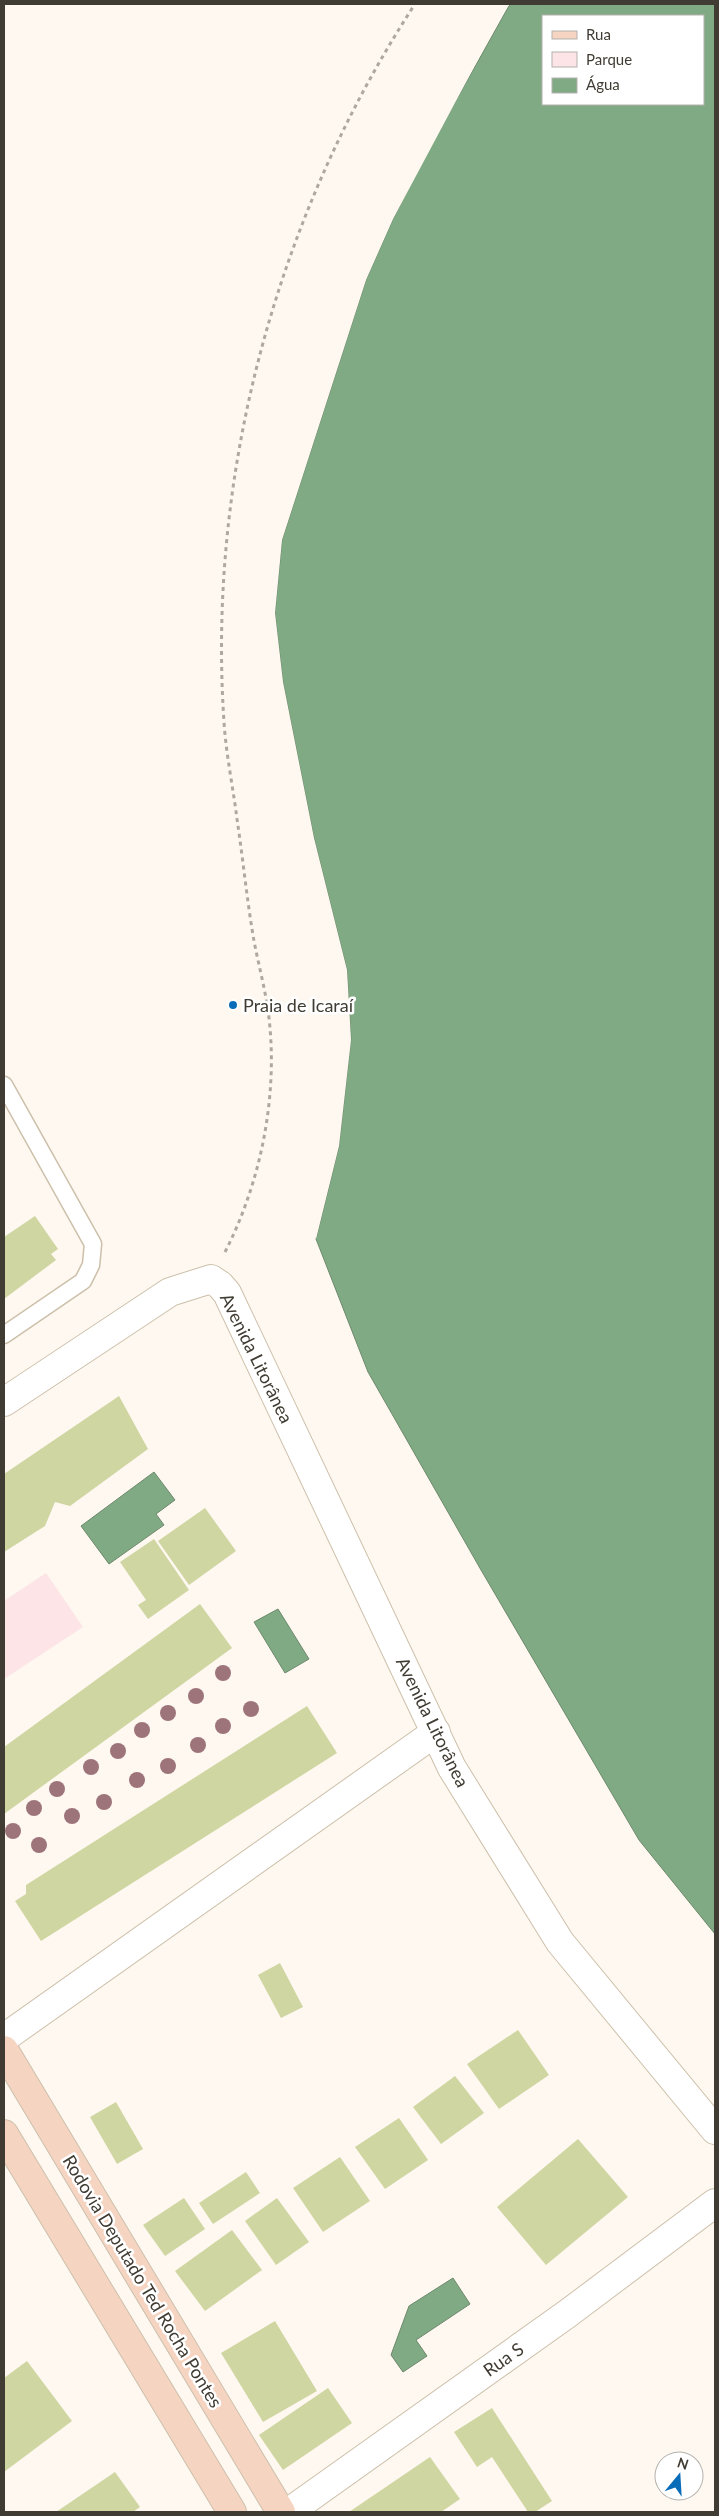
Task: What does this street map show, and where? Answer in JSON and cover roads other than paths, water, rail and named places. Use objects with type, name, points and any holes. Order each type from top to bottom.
[{"type":"main road","name":"Rodovia Deputado Ted Rocha Pontes","points":[[4,2050],[281,2512]]},
{"type":"main road","points":[[4,2134],[232,2512]]},
{"type":"street","name":"Avenida Litorânea","points":[[4,1402],[170,1292],[211,1279],[220,1284],[227,1293],[452,1768],[560,1942],[715,2130]]},
{"type":"street","points":[[4,2038],[436,1732]]},
{"type":"street","name":"Rua S","points":[[289,2512],[567,2314],[715,2203]]},
{"type":"lane","points":[[4,1085],[93,1244],[91,1265],[83,1281],[4,1335]]},
{"type":"water","points":[[510,4],[715,4],[715,1934],[639,1840],[481,1570],[368,1372],[316,1239],[339,1146],[351,1039],[347,970],[314,838],[283,682],[275,613],[282,540],[366,280],[393,219],[425,156]]},
{"type":"water","points":[[154,1472],[175,1500],[156,1514],[164,1525],[109,1564],[81,1526]]},
{"type":"water","points":[[278,1609],[309,1659],[285,1673],[254,1622]]},
{"type":"water","points":[[453,2278],[470,2304],[416,2340],[427,2356],[403,2372],[391,2355],[409,2306]]},
{"type":"place","name":"Praia de Icaraí","points":[[233,1005]]}]
